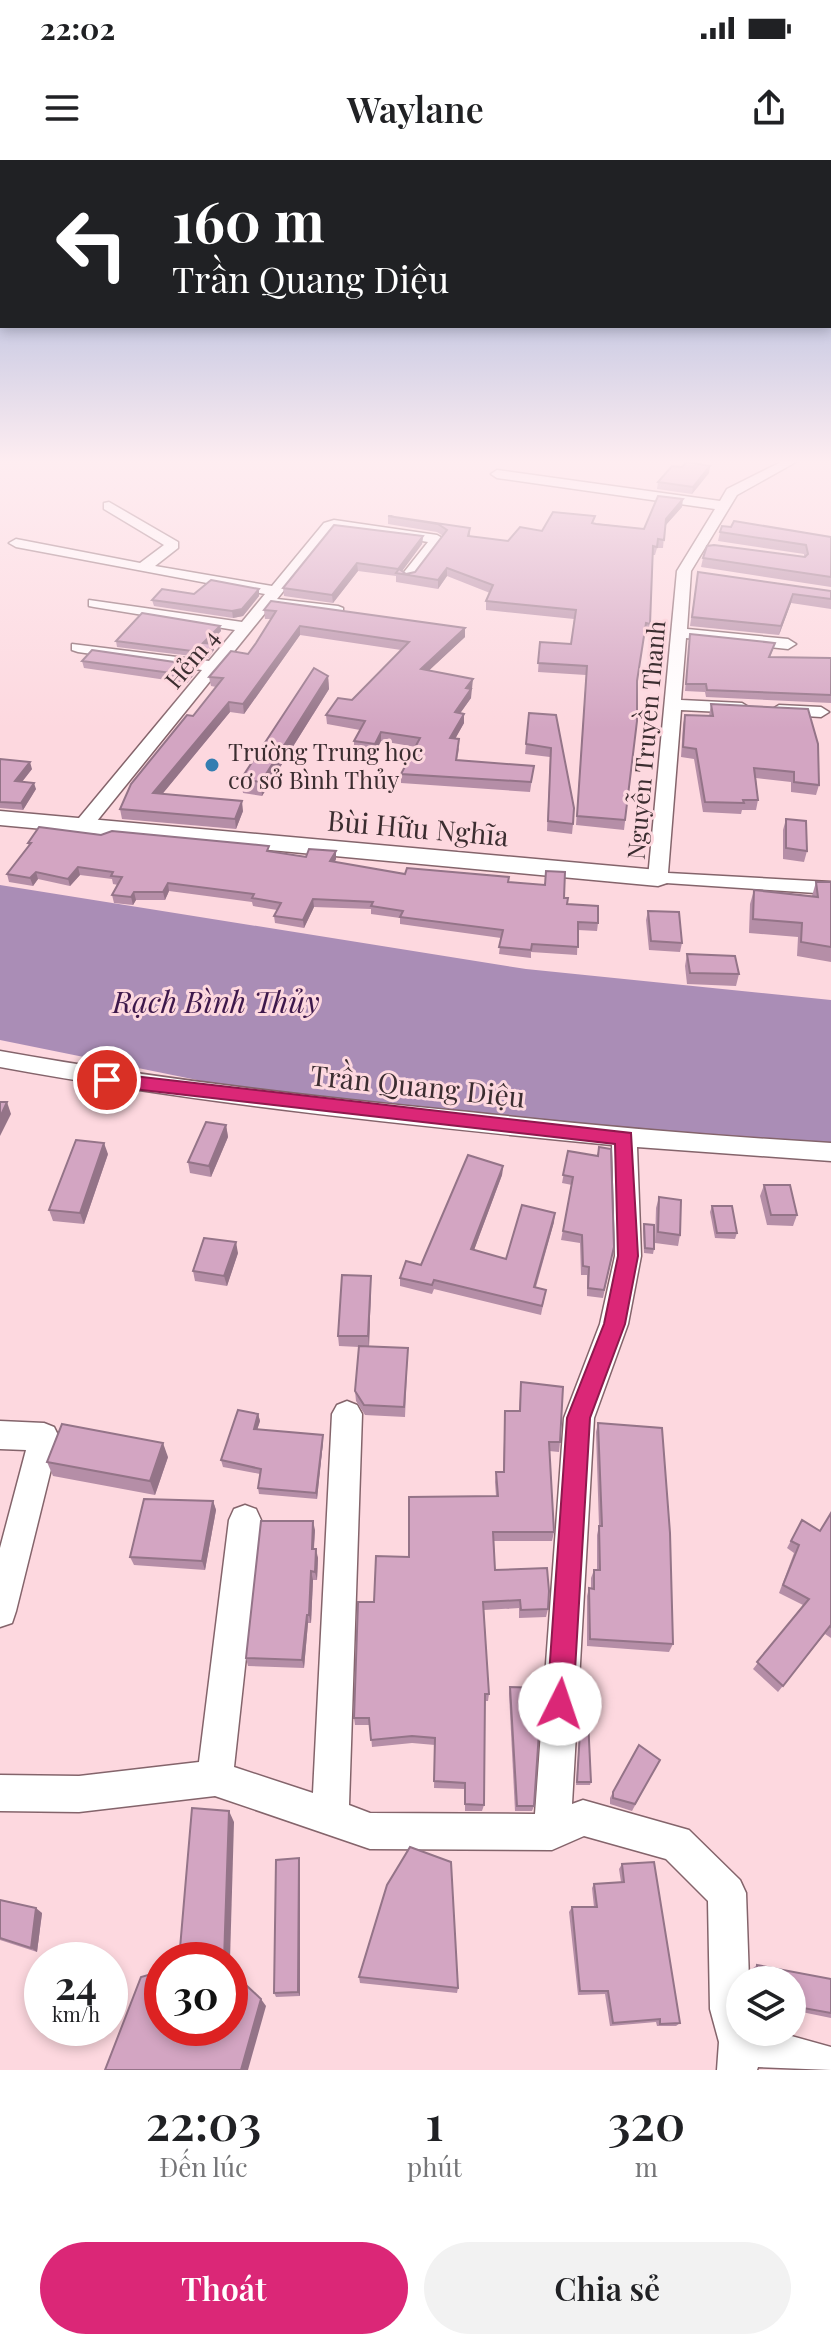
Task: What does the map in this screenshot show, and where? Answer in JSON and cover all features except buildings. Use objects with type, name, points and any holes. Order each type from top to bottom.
[{"type":"main road","name":"Bùi Hữu Nghĩa","points":[[0,818],[81,828],[658,878]]},
{"type":"street","points":[[57,551],[351,613]]},
{"type":"street","points":[[143,568],[165,551]]},
{"type":"street","name":"Hẻm 4","points":[[81,828],[308,551]]},
{"type":"street","name":"Hẻm 4","points":[[408,576],[427,551]]},
{"type":"street","name":"Nguyễn Truyền Thanh","points":[[658,878],[678,633],[690,573],[703,551]]},
{"type":"street","points":[[94,603],[248,628]]},
{"type":"street","points":[[678,633],[788,644]]},
{"type":"street","points":[[78,647],[215,667]]},
{"type":"street","points":[[672,704],[821,712]]},
{"type":"street","name":"Bùi Hữu Nghĩa","points":[[658,878],[831,888]]},
{"type":"street","name":"Trần Quang Diệu","points":[[0,1059],[107,1080],[624,1138],[831,1152]]},
{"type":"street","points":[[552,1832],[579,1418],[614,1324],[628,1256],[624,1138]]},
{"type":"street","points":[[330,1817],[347,1414]]},
{"type":"street","points":[[0,1435],[44,1437],[0,1611]]},
{"type":"street","points":[[215,1778],[245,1520]]},
{"type":"street","points":[[0,1793],[79,1794],[215,1778],[370,1831],[552,1832],[583,1818],[676,1843],[727,1893],[730,2009],[738,2056],[831,2067]]},
{"type":"water","name":"Rạch Bình Thủy","points":[[0,885],[526,969],[831,1000],[831,1147],[587,1133],[207,1082],[0,1040]]},
{"type":"place","name":"Trường Trung học cơ sở Bình Thủy","points":[[212,765]]},
{"type":"route","points":[[107,1080],[624,1138],[628,1256],[614,1324],[579,1418],[560,1704]]}]
